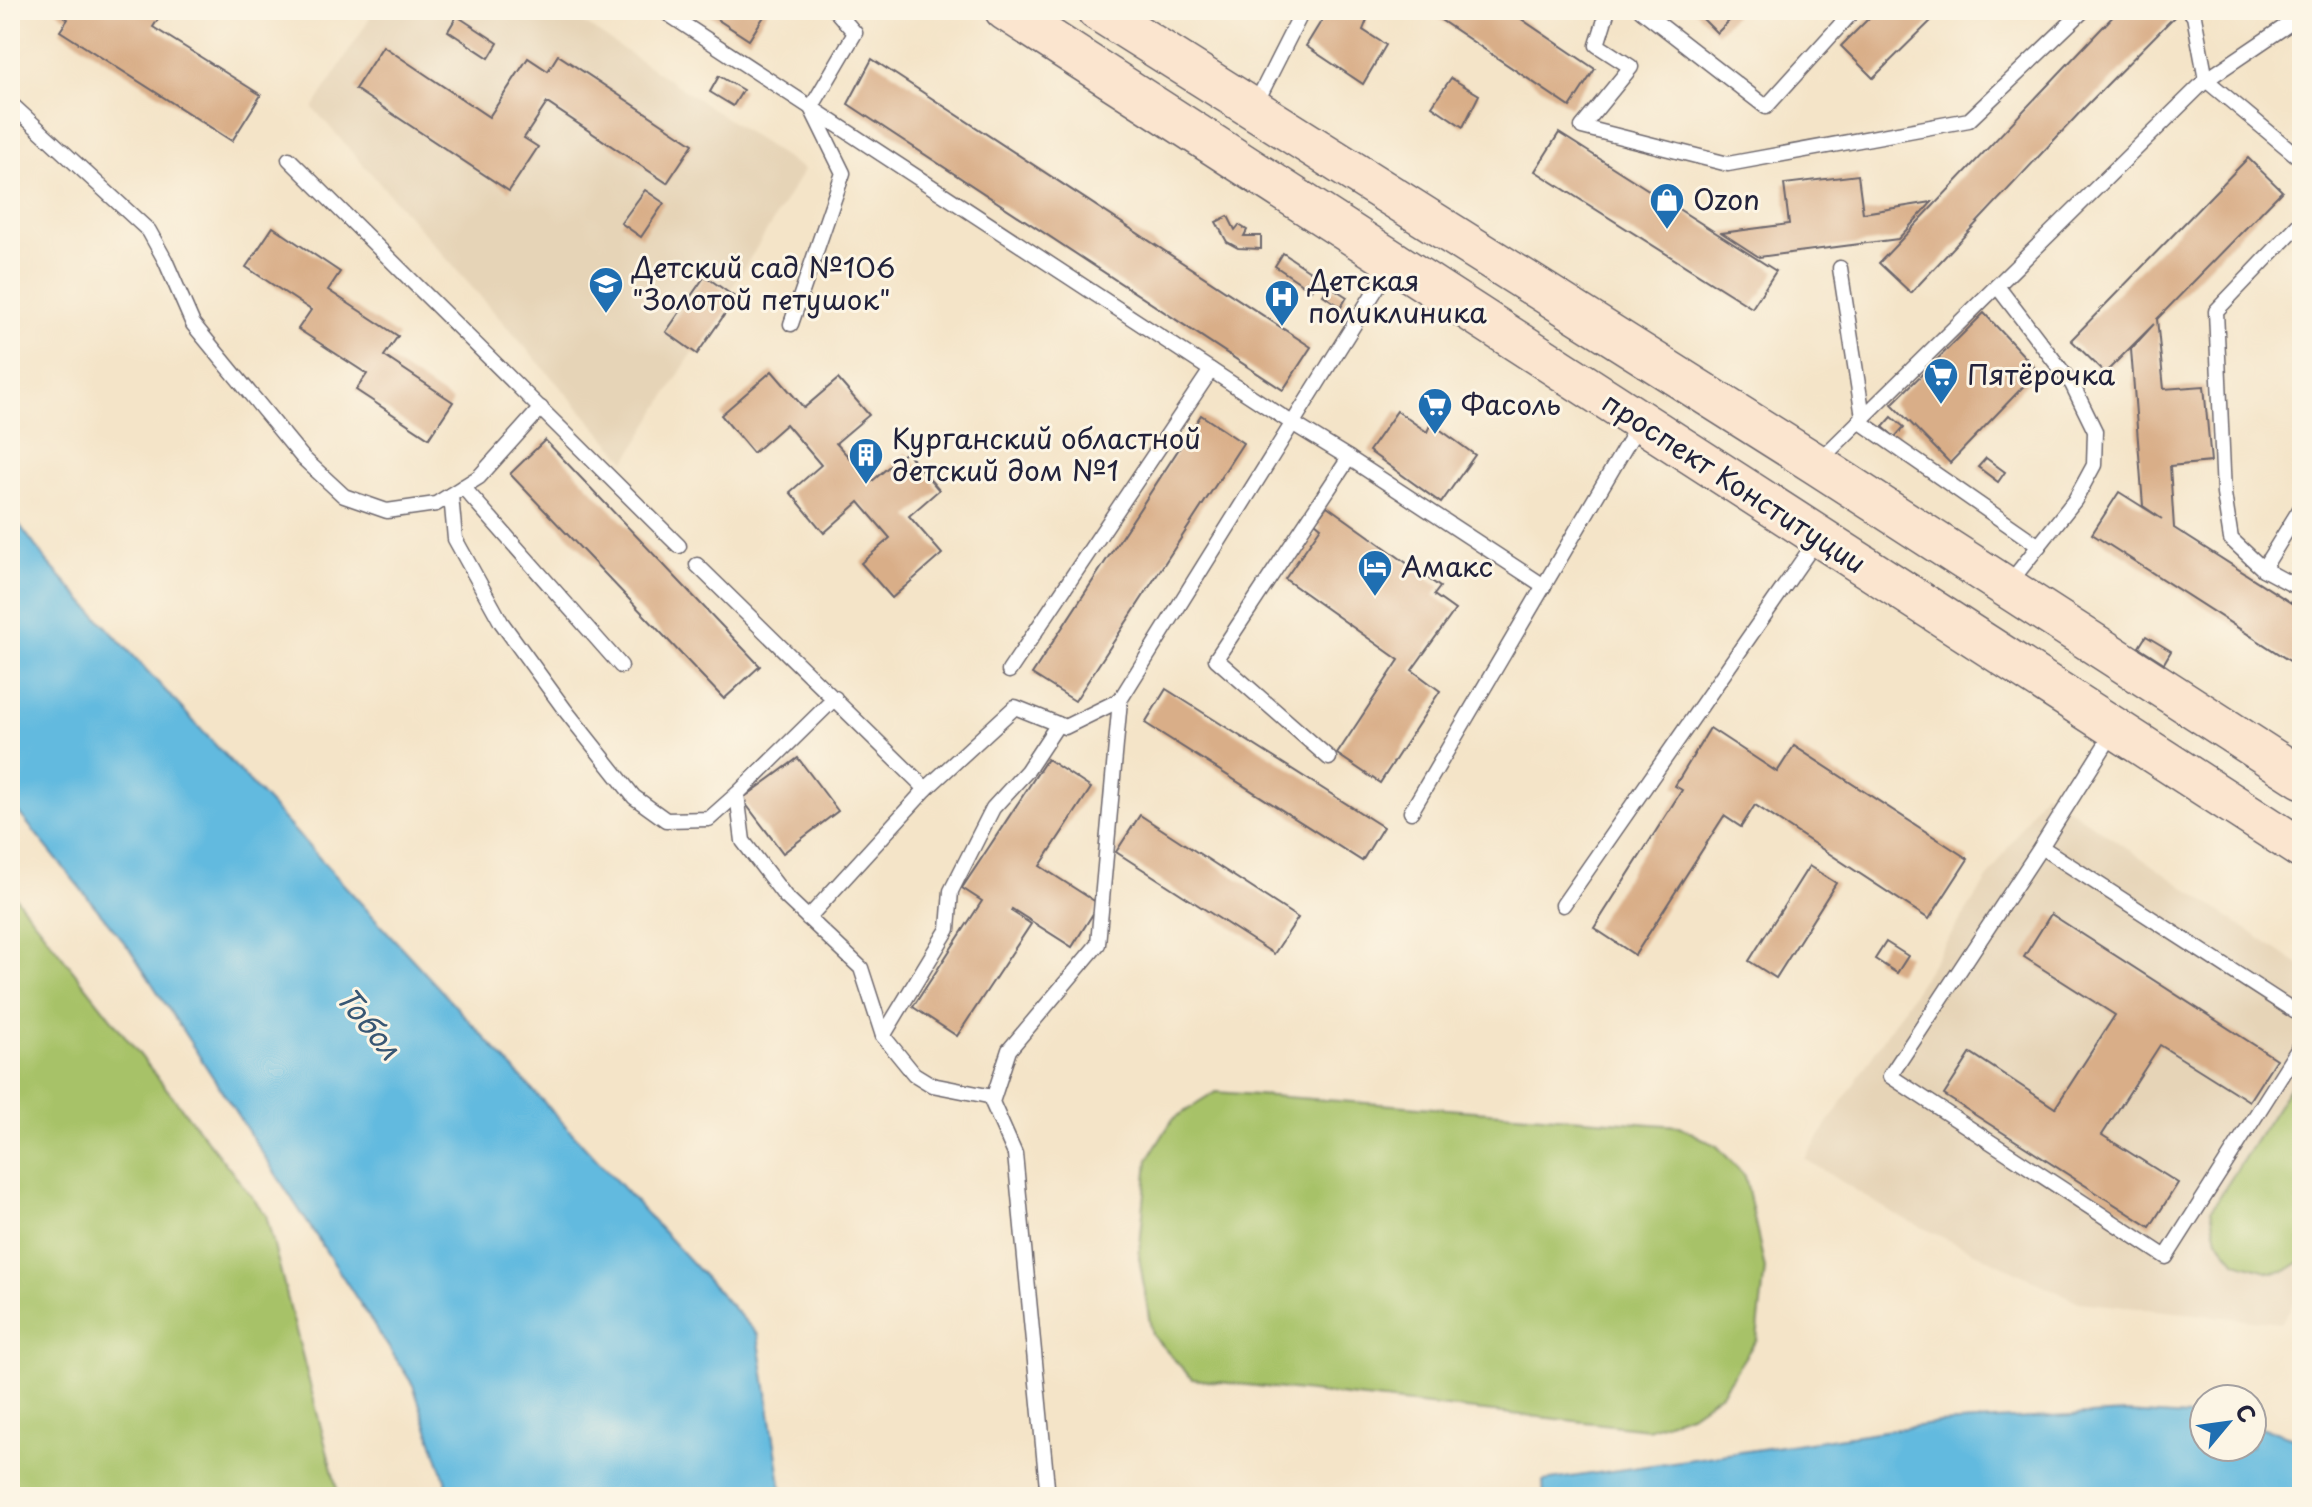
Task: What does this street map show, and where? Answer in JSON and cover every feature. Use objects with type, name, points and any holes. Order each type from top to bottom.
[{"type":"main road","name":"проспект Конституции","points":[[1005,10],[2302,849]]},
{"type":"main road","name":"проспект Конституции","points":[[1097,10],[1816,464],[2302,778]]},
{"type":"main road","points":[[1435,288],[1463,242]]},
{"type":"main road","points":[[1783,515],[1816,464]]},
{"type":"lane","points":[[662,10],[1544,586]]},
{"type":"lane","points":[[811,108],[855,33],[835,10]]},
{"type":"lane","points":[[1253,109],[1303,10]]},
{"type":"lane","points":[[1608,10],[1597,45],[1631,67],[1582,127],[1728,164],[1969,120],[2084,10]]},
{"type":"lane","points":[[1641,10],[1766,107],[1854,10]]},
{"type":"lane","points":[[2189,10],[2194,16],[2206,80],[2302,160]]},
{"type":"lane","points":[[1816,464],[2206,80],[2302,15]]},
{"type":"lane","points":[[10,103],[149,231],[193,324],[303,458],[344,496],[387,511],[436,504],[479,477],[541,408]]},
{"type":"lane","points":[[791,324],[843,173],[811,108]]},
{"type":"lane","points":[[289,159],[679,546]]},
{"type":"lane","points":[[2302,221],[2216,311],[2224,494],[2231,539],[2263,569],[2302,590]]},
{"type":"lane","points":[[1048,1497],[1015,1154],[992,1102],[993,1097],[1009,1050],[1098,944],[1120,700],[1393,261]]},
{"type":"lane","points":[[1840,268],[1861,419],[2039,546]]},
{"type":"lane","points":[[1997,286],[2072,384],[2095,431],[2094,465],[2075,500],[2007,587]]},
{"type":"lane","points":[[1009,671],[1211,370]]},
{"type":"lane","points":[[1411,812],[1640,422]]},
{"type":"lane","points":[[1329,758],[1216,659],[1349,458]]},
{"type":"lane","points":[[457,491],[621,666]]},
{"type":"lane","points":[[457,491],[455,539],[501,622],[634,797],[666,820],[709,819],[835,698]]},
{"type":"lane","points":[[2263,569],[2302,506]]},
{"type":"lane","points":[[1563,905],[1818,538]]},
{"type":"lane","points":[[697,565],[926,789]]},
{"type":"lane","points":[[808,918],[926,789],[1015,707],[1065,727],[1120,700]]},
{"type":"lane","points":[[883,1036],[948,929],[951,891],[993,808],[1027,771],[1058,724]]},
{"type":"lane","points":[[2116,728],[1890,1076],[2166,1257],[2302,1043]]},
{"type":"lane","points":[[737,794],[743,841],[785,896],[861,968],[883,1036],[914,1074],[932,1085],[993,1097]]},
{"type":"lane","points":[[2041,847],[2302,1016]]},
{"type":"shaded area","name":"Детский сад №106 \"Золотой петушок\"","points":[[375,10],[564,10],[804,170],[626,461],[313,108]]},
{"type":"shaded area","points":[[2044,792],[2302,967],[2302,1290],[2281,1323],[2079,1302],[1896,1215],[1805,1159]]},
{"type":"green space","points":[[10,890],[266,1215],[339,1497],[10,1497]]},
{"type":"green space","points":[[2302,1068],[2302,1261],[2286,1271],[2270,1272],[2236,1262],[2217,1239],[2211,1210]]},
{"type":"green space","points":[[1216,1092],[1679,1126],[1717,1146],[1745,1176],[1765,1269],[1757,1339],[1721,1393],[1692,1413],[1648,1429],[1192,1379],[1152,1335],[1139,1257],[1148,1159],[1173,1119]]},
{"type":"water","name":"Тобол","points":[[10,512],[48,563],[758,1335],[783,1497],[451,1497],[413,1385],[129,948],[10,802]]},
{"type":"water","points":[[2126,1413],[2188,1417],[2188,1463],[2268,1463],[2268,1429],[2302,1441],[2302,1497],[1544,1497],[1543,1481],[1939,1423]]},
{"type":"building","points":[[55,10],[164,10],[153,27],[261,95],[232,141],[60,31],[68,19]]},
{"type":"building","points":[[703,10],[768,10],[749,40]]},
{"type":"building","points":[[1328,10],[1352,10],[1367,20],[1363,30],[1386,45],[1363,84],[1306,46]]},
{"type":"building","points":[[1426,10],[1508,10],[1595,69],[1570,107]]},
{"type":"building","points":[[1694,10],[1740,10],[1717,33]]},
{"type":"building","points":[[1877,10],[1942,10],[1873,78],[1841,46]]},
{"type":"building","points":[[2119,10],[2181,10],[2085,107],[1911,293],[1879,263]]},
{"type":"building","points":[[457,16],[498,43],[489,58],[448,31]]},
{"type":"building","points":[[383,46],[489,117],[528,58],[548,71],[558,55],[693,144],[667,183],[547,103],[524,138],[538,147],[509,191],[355,89]]},
{"type":"building","points":[[872,59],[1311,347],[1283,390],[848,104]]},
{"type":"building","points":[[719,76],[743,90],[733,106],[710,92]]},
{"type":"building","points":[[1451,78],[1479,95],[1463,127],[1432,106]]},
{"type":"building","points":[[1559,133],[1776,271],[1752,308],[1535,171]]},
{"type":"building","points":[[2248,158],[2282,191],[2157,319],[2164,389],[2204,386],[2211,462],[2170,466],[2174,528],[2302,610],[2302,669],[2092,534],[2119,492],[2162,519],[2143,506],[2131,349],[2154,324],[2105,373],[2071,340]]},
{"type":"building","points":[[1858,175],[1863,213],[1932,202],[1898,239],[1759,257],[1722,233],[1789,224],[1784,184]]},
{"type":"building","points":[[645,190],[664,203],[641,237],[621,223]]},
{"type":"building","points":[[1228,216],[1235,230],[1239,225],[1247,230],[1244,236],[1261,236],[1261,249],[1238,248],[1227,242],[1216,222]]},
{"type":"building","points":[[273,227],[340,272],[328,290],[398,336],[384,356],[453,402],[429,438],[356,390],[367,374],[298,329],[311,310],[246,267]]},
{"type":"building","points":[[1283,253],[1319,277],[1311,290],[1275,266]]},
{"type":"building","points":[[705,276],[736,298],[697,354],[666,332]]},
{"type":"building","points":[[1330,286],[1347,297],[1341,307],[1323,295]]},
{"type":"building","points":[[1984,313],[2038,371],[1950,463],[1892,404]]},
{"type":"building","name":"Курганский областной детский дом №1","points":[[772,371],[804,408],[838,379],[869,415],[836,443],[871,482],[906,452],[939,490],[909,516],[942,554],[892,598],[861,563],[890,538],[859,502],[824,533],[790,492],[821,465],[786,424],[753,453],[721,415]]},
{"type":"building","points":[[1397,411],[1427,432],[1431,423],[1475,455],[1441,503],[1369,451]]},
{"type":"building","points":[[1201,415],[1243,443],[1075,701],[1032,674]]},
{"type":"building","points":[[1892,417],[1904,427],[1895,437],[1883,427]]},
{"type":"building","points":[[545,440],[760,666],[724,699],[510,474]]},
{"type":"building","points":[[1986,458],[2005,472],[1998,482],[1978,467]]},
{"type":"building","points":[[1327,506],[1440,587],[1434,595],[1455,610],[1412,670],[1440,691],[1380,783],[1337,754],[1399,660],[1285,579],[1321,527],[1315,522]]},
{"type":"building","points":[[2302,548],[2302,570],[2292,564]]},
{"type":"building","points":[[2146,636],[2171,651],[2164,663],[2139,647]]},
{"type":"building","points":[[1166,689],[1383,827],[1362,861],[1145,723]]},
{"type":"building","points":[[1710,728],[1777,772],[1794,746],[1968,859],[1929,919],[1755,805],[1741,827],[1724,816],[1635,955],[1594,928],[1682,790],[1675,786]]},
{"type":"building","points":[[798,758],[838,811],[783,853],[742,799]]},
{"type":"building","points":[[1047,759],[1091,788],[1040,866],[1099,904],[1072,947],[1012,909],[1031,924],[957,1036],[913,1007],[982,901],[962,888]]},
{"type":"building","points":[[1140,815],[1298,918],[1274,954],[1116,852]]},
{"type":"building","points":[[1809,866],[1836,883],[1776,978],[1749,961]]},
{"type":"building","points":[[2051,914],[2276,1059],[2249,1101],[2160,1045],[2102,1135],[2178,1183],[2150,1227],[1944,1095],[1971,1053],[2055,1108],[2115,1015],[2024,957]]},
{"type":"building","points":[[1886,942],[1908,956],[1897,973],[1875,959]]},
{"type":"place","name":"Ozon","points":[[1667,231]]},
{"type":"place","name":"Детский сад №106 \"Золотой петушок\"","points":[[606,315]]},
{"type":"place","name":"Детская поликлиника","points":[[1282,328]]},
{"type":"place","name":"Пятёрочка","points":[[1941,406]]},
{"type":"place","name":"Фасоль","points":[[1435,436]]},
{"type":"place","name":"Курганский областной детский дом №1","points":[[866,486]]},
{"type":"place","name":"Амакс","points":[[1375,598]]}]
